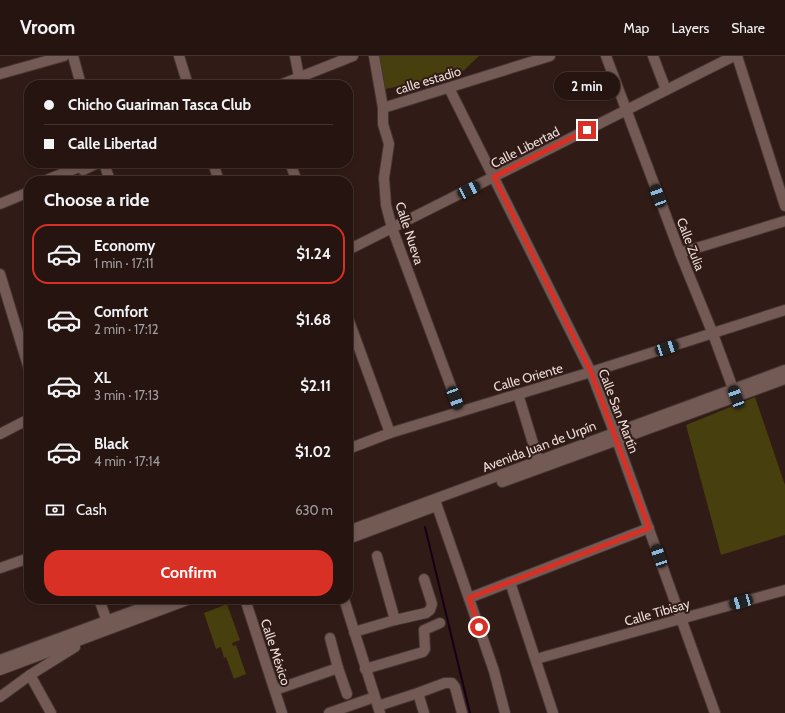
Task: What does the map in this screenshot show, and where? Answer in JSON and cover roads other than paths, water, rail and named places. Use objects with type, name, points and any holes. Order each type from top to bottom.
[{"type":"street","points":[[0,74],[64,56]]},
{"type":"street","points":[[72,56],[79,80]]},
{"type":"street","points":[[179,56],[186,80]]},
{"type":"street","points":[[295,56],[299,77]]},
{"type":"street","points":[[292,80],[353,56]]},
{"type":"street","name":"Calle Nueva","points":[[374,56],[383,108],[383,124],[388,144],[384,178],[386,205],[392,228],[460,411]]},
{"type":"street","name":"calle estadio","points":[[383,108],[550,56]]},
{"type":"street","name":"Calle Zulia","points":[[606,56],[734,393]]},
{"type":"street","points":[[653,56],[666,90]]},
{"type":"street","points":[[736,56],[782,182],[785,206]]},
{"type":"street","name":"Calle Libertad","points":[[353,248],[736,56]]},
{"type":"street","name":"Calle San Martín","points":[[449,88],[591,372],[682,619],[714,713]]},
{"type":"street","points":[[56,176],[76,168]]},
{"type":"street","points":[[68,176],[86,168]]},
{"type":"street","points":[[0,199],[24,189]]},
{"type":"street","points":[[0,204],[24,194]]},
{"type":"street","points":[[680,253],[785,221]]},
{"type":"street","points":[[0,274],[24,353]]},
{"type":"street","name":"Calle Oriente","points":[[353,447],[390,433],[591,372],[785,310]]},
{"type":"street","points":[[353,332],[390,433]]},
{"type":"street","name":"Avenida Juan de Urpín","points":[[353,537],[436,503],[539,464],[734,393],[785,370]]},
{"type":"street","name":"Avenida Juan de Urpín","points":[[734,393],[785,379]]},
{"type":"street","points":[[518,394],[539,464]]},
{"type":"street","points":[[0,434],[24,422]]},
{"type":"street","points":[[436,503],[494,672],[505,713]]},
{"type":"street","name":"Avenida Juan de Urpín","points":[[353,529],[436,503]]},
{"type":"street","points":[[469,598],[649,528]]},
{"type":"street","points":[[377,556],[395,620]]},
{"type":"street","points":[[0,568],[24,560]]},
{"type":"street","points":[[354,632],[426,613],[430,610],[432,604],[424,579]]},
{"type":"street","points":[[510,582],[552,713]]},
{"type":"street","name":"Calle Tibisay","points":[[536,660],[785,590]]},
{"type":"street","points":[[101,604],[108,625]]},
{"type":"street","points":[[0,684],[2,695],[30,675],[108,625],[155,604]]},
{"type":"street","points":[[0,660],[174,604]]},
{"type":"street","name":"Calle México","points":[[247,604],[282,713]]},
{"type":"street","points":[[346,604],[379,710],[445,683],[452,683],[455,687],[462,713]]},
{"type":"street","points":[[365,669],[423,652],[425,649],[424,630],[440,623]]},
{"type":"street","points":[[0,670],[94,635]]},
{"type":"street","points":[[330,638],[347,694]]},
{"type":"street","points":[[275,690],[338,668]]},
{"type":"street","points":[[30,675],[51,713]]},
{"type":"street","points":[[418,693],[424,713]]},
{"type":"street","points":[[329,713],[369,699]]},
{"type":"waterway","points":[[425,527],[470,713]]}]
